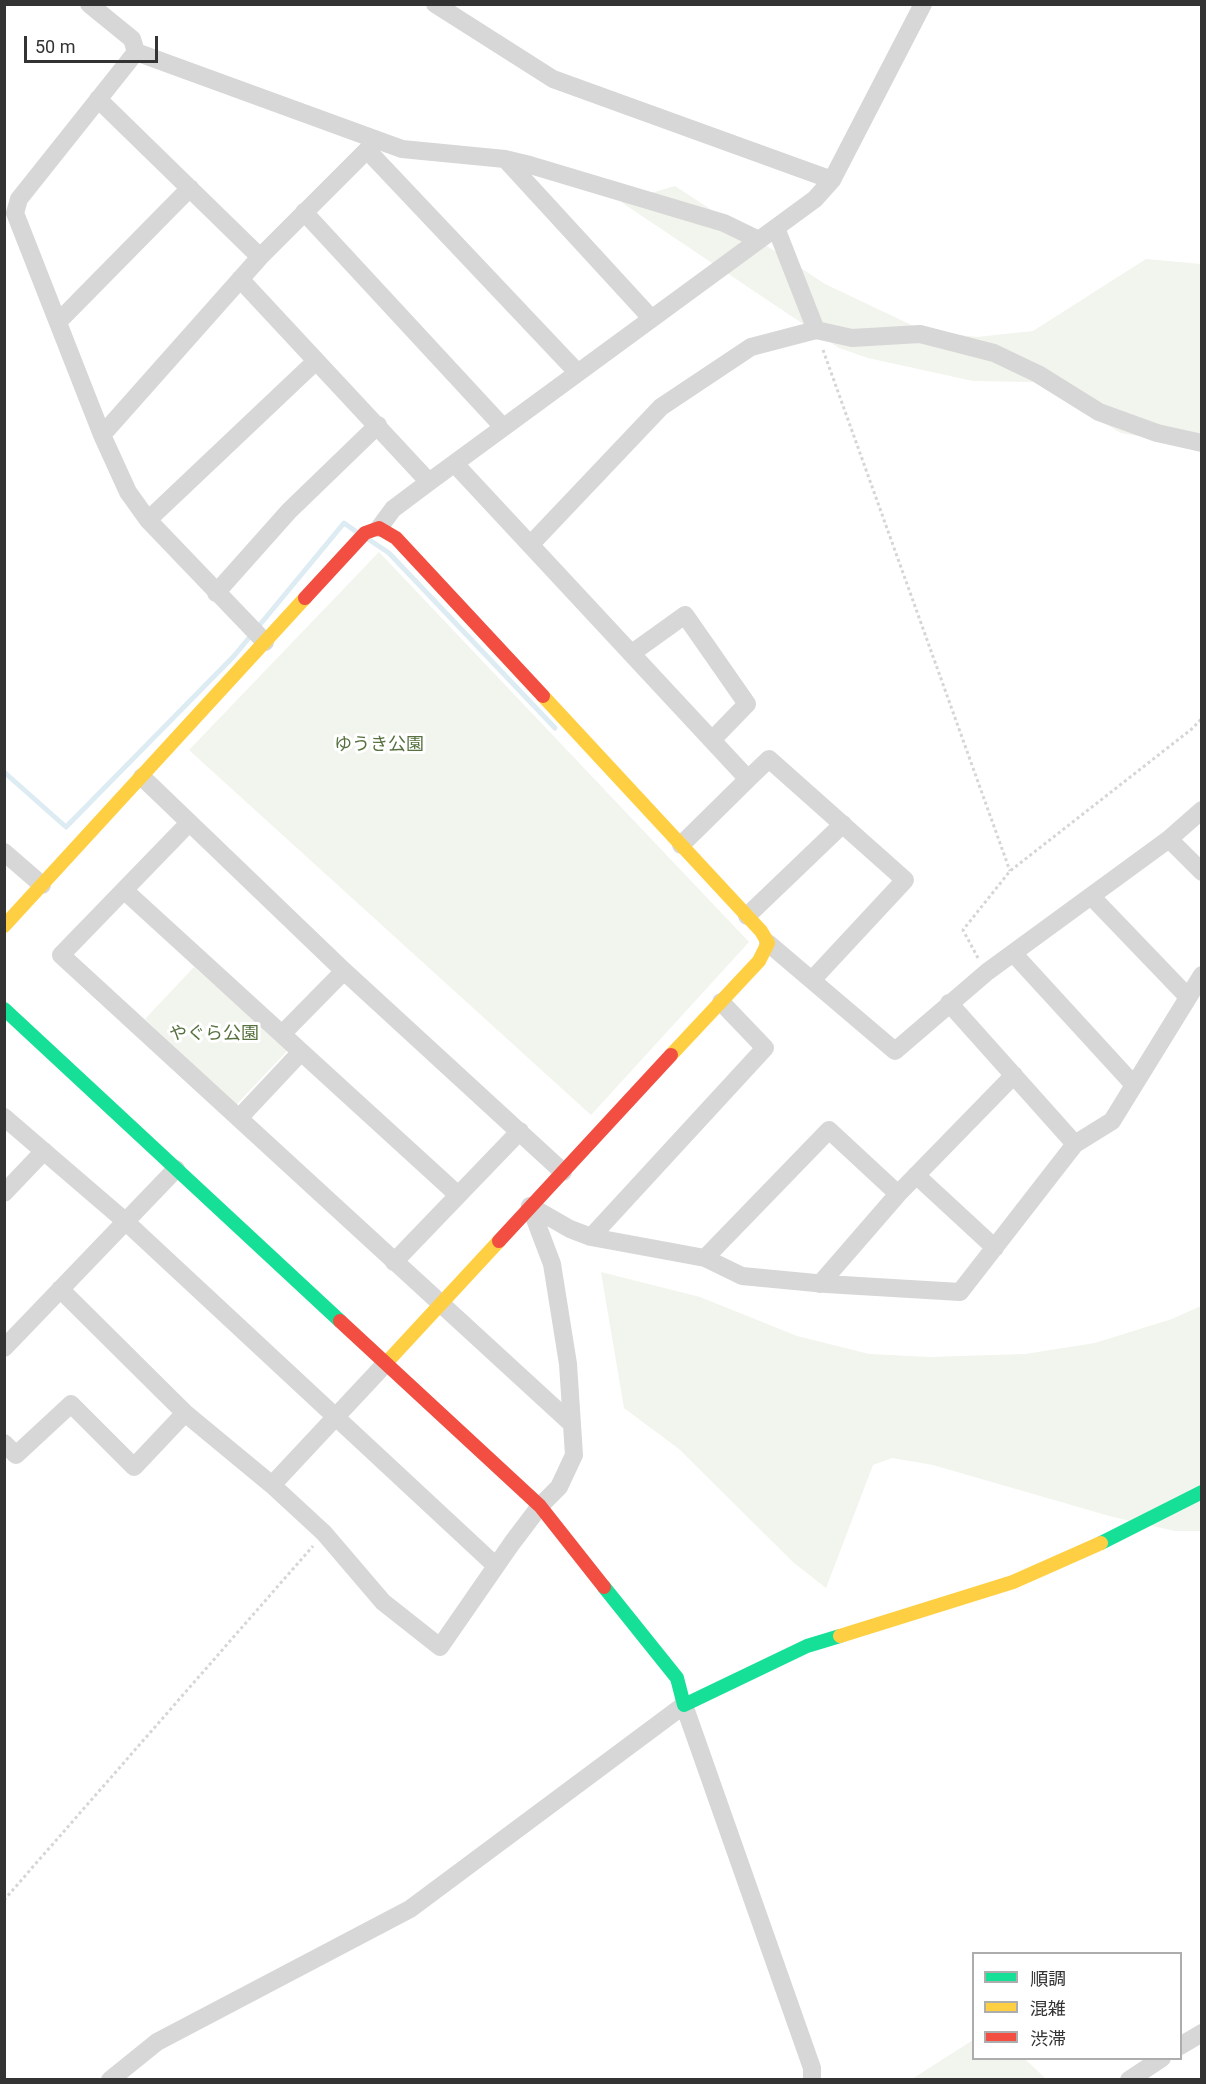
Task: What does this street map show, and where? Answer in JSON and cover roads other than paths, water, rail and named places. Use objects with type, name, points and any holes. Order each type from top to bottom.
[{"type":"street","points":[[89,4],[132,39],[136,52]]},
{"type":"street","points":[[435,4],[553,79],[832,180]]},
{"type":"street","points":[[4,926],[365,533],[379,528],[393,509],[757,239],[815,199],[832,180],[923,4]]},
{"type":"street","points":[[136,52],[19,199],[15,213],[102,435],[128,492],[148,520],[265,642]]},
{"type":"street","points":[[136,52],[372,145],[505,159],[724,223],[757,239]]},
{"type":"street","points":[[98,99],[260,257]]},
{"type":"street","points":[[102,435],[260,257],[372,145]]},
{"type":"street","points":[[372,145],[578,372]]},
{"type":"street","points":[[505,159],[651,318]]},
{"type":"street","points":[[58,322],[190,188]]},
{"type":"street","points":[[304,212],[503,427]]},
{"type":"street","points":[[776,228],[816,330]]},
{"type":"street","points":[[240,279],[429,482]]},
{"type":"street","points":[[531,544],[661,407],[751,347],[816,330],[852,338],[920,334],[994,353],[1038,374],[1099,412],[1157,434],[1202,443]]},
{"type":"street","points":[[148,520],[316,361]]},
{"type":"street","points":[[216,593],[289,511],[378,426]]},
{"type":"street","points":[[455,464],[748,779]]},
{"type":"street","points":[[379,528],[396,538],[761,931],[768,943],[895,1051],[987,972],[1168,839],[1202,810]]},
{"type":"street","points":[[632,653],[685,615],[747,704],[712,740]]},
{"type":"street","points":[[681,845],[769,759],[905,879],[812,980]]},
{"type":"street","points":[[142,777],[188,824],[344,971],[563,1172]]},
{"type":"street","points":[[188,824],[61,955],[572,1424]]},
{"type":"street","points":[[747,916],[843,824]]},
{"type":"street","points":[[1168,839],[1202,872]]},
{"type":"street","points":[[4,852],[42,885]]},
{"type":"street","points":[[125,891],[458,1195]]},
{"type":"street","points":[[1091,896],[1188,997]]},
{"type":"street","points":[[272,1485],[759,961],[768,943]]},
{"type":"street","points":[[1013,953],[1134,1085]]},
{"type":"street","points":[[282,1035],[344,971]]},
{"type":"street","points":[[530,1206],[570,1229],[591,1237],[705,1258],[742,1275],[820,1284],[960,1292],[1076,1144],[1112,1121],[1202,975]]},
{"type":"street","points":[[591,1237],[765,1048],[721,1002]]},
{"type":"street","points":[[949,1004],[1076,1144]]},
{"type":"street","points":[[4,1009],[540,1506],[677,1678],[684,1705],[812,2068],[812,2079]]},
{"type":"street","points":[[239,1118],[301,1052]]},
{"type":"street","points":[[820,1284],[898,1194],[1014,1075]]},
{"type":"street","points":[[4,1117],[124,1221],[496,1566]]},
{"type":"street","points":[[705,1258],[829,1130],[898,1194]]},
{"type":"street","points":[[394,1262],[519,1131]]},
{"type":"street","points":[[4,1193],[44,1151]]},
{"type":"street","points":[[4,1348],[176,1169]]},
{"type":"street","points":[[916,1175],[995,1248]]},
{"type":"street","points":[[60,1289],[185,1413],[272,1485],[324,1533],[383,1602],[440,1647],[540,1506],[559,1487],[574,1455],[568,1364],[552,1264],[530,1206]]},
{"type":"street","points":[[4,1443],[16,1455],[71,1404],[135,1467],[185,1413]]},
{"type":"street","points":[[110,2079],[157,2042],[410,1909],[684,1705],[807,1646],[1013,1582],[1097,1545],[1202,1492]]},
{"type":"street","points":[[1182,2045],[1202,2033]]},
{"type":"street","points":[[1129,2079],[1159,2060]]},
{"type":"waterway","points":[[4,772],[66,827],[234,656],[344,523],[358,533]]},
{"type":"waterway","points":[[368,539],[389,553],[555,728]]},
{"type":"park label","name":"ゆうき公園","points":[[379,745]]},
{"type":"park label","name":"やぐら公園","points":[[214,1034]]}]
